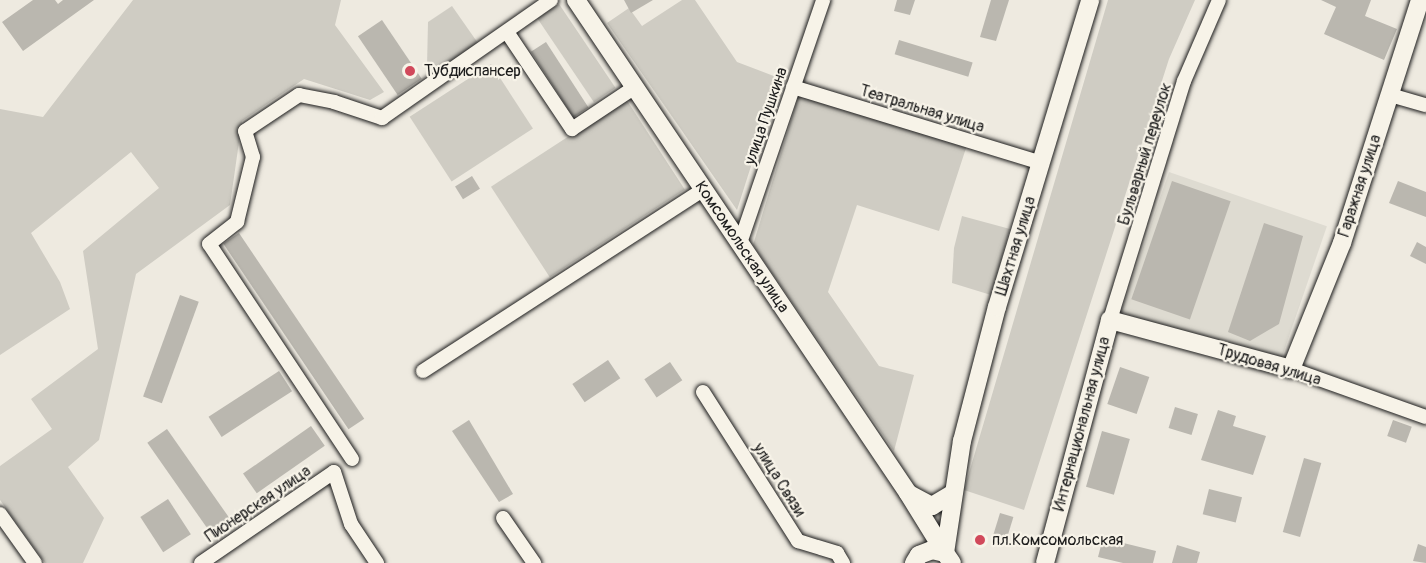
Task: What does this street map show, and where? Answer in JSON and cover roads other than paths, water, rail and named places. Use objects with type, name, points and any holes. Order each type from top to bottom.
[{"type":"street","points":[[352,459],[209,244],[237,222],[253,157],[245,131],[299,95],[334,102],[382,118],[551,0]]},
{"type":"street","name":"Комсомольская улица","points":[[576,0],[908,493],[949,558]]},
{"type":"street","name":"улица Пушкина","points":[[740,243],[823,0]]},
{"type":"street","name":"Шахтная улица","points":[[949,558],[952,494],[962,441],[994,318],[1090,0]]},
{"type":"street","name":"Бульварный переулок","points":[[1110,320],[1184,81],[1219,0]]},
{"type":"street","name":"Гаражная улица","points":[[1291,369],[1342,243],[1420,0]]},
{"type":"street","points":[[507,32],[572,129],[635,87]]},
{"type":"street","name":"Театральная улица","points":[[793,87],[1041,163]]},
{"type":"street","points":[[1390,95],[1426,105]]},
{"type":"street","points":[[423,371],[704,189]]},
{"type":"street","name":"Трудовая улица","points":[[1110,320],[1291,369],[1426,417]]},
{"type":"street","name":"Интернациональная улица","points":[[1045,563],[1110,320]]},
{"type":"street","name":"улица Связи","points":[[704,392],[798,541],[837,553],[843,563]]},
{"type":"street","name":"Пионерская улица","points":[[201,563],[334,472],[351,524],[376,563]]},
{"type":"street","points":[[908,493],[932,507],[952,494]]},
{"type":"street","points":[[0,514],[35,563]]},
{"type":"street","points":[[915,561],[922,515]]},
{"type":"street","points":[[503,518],[534,563]]},
{"type":"street","points":[[915,561],[932,550],[949,558]]},
{"type":"place","name":"Тубдиспансер","points":[[410,71]]},
{"type":"place","name":"пл.Комсомольская","points":[[980,540]]}]
